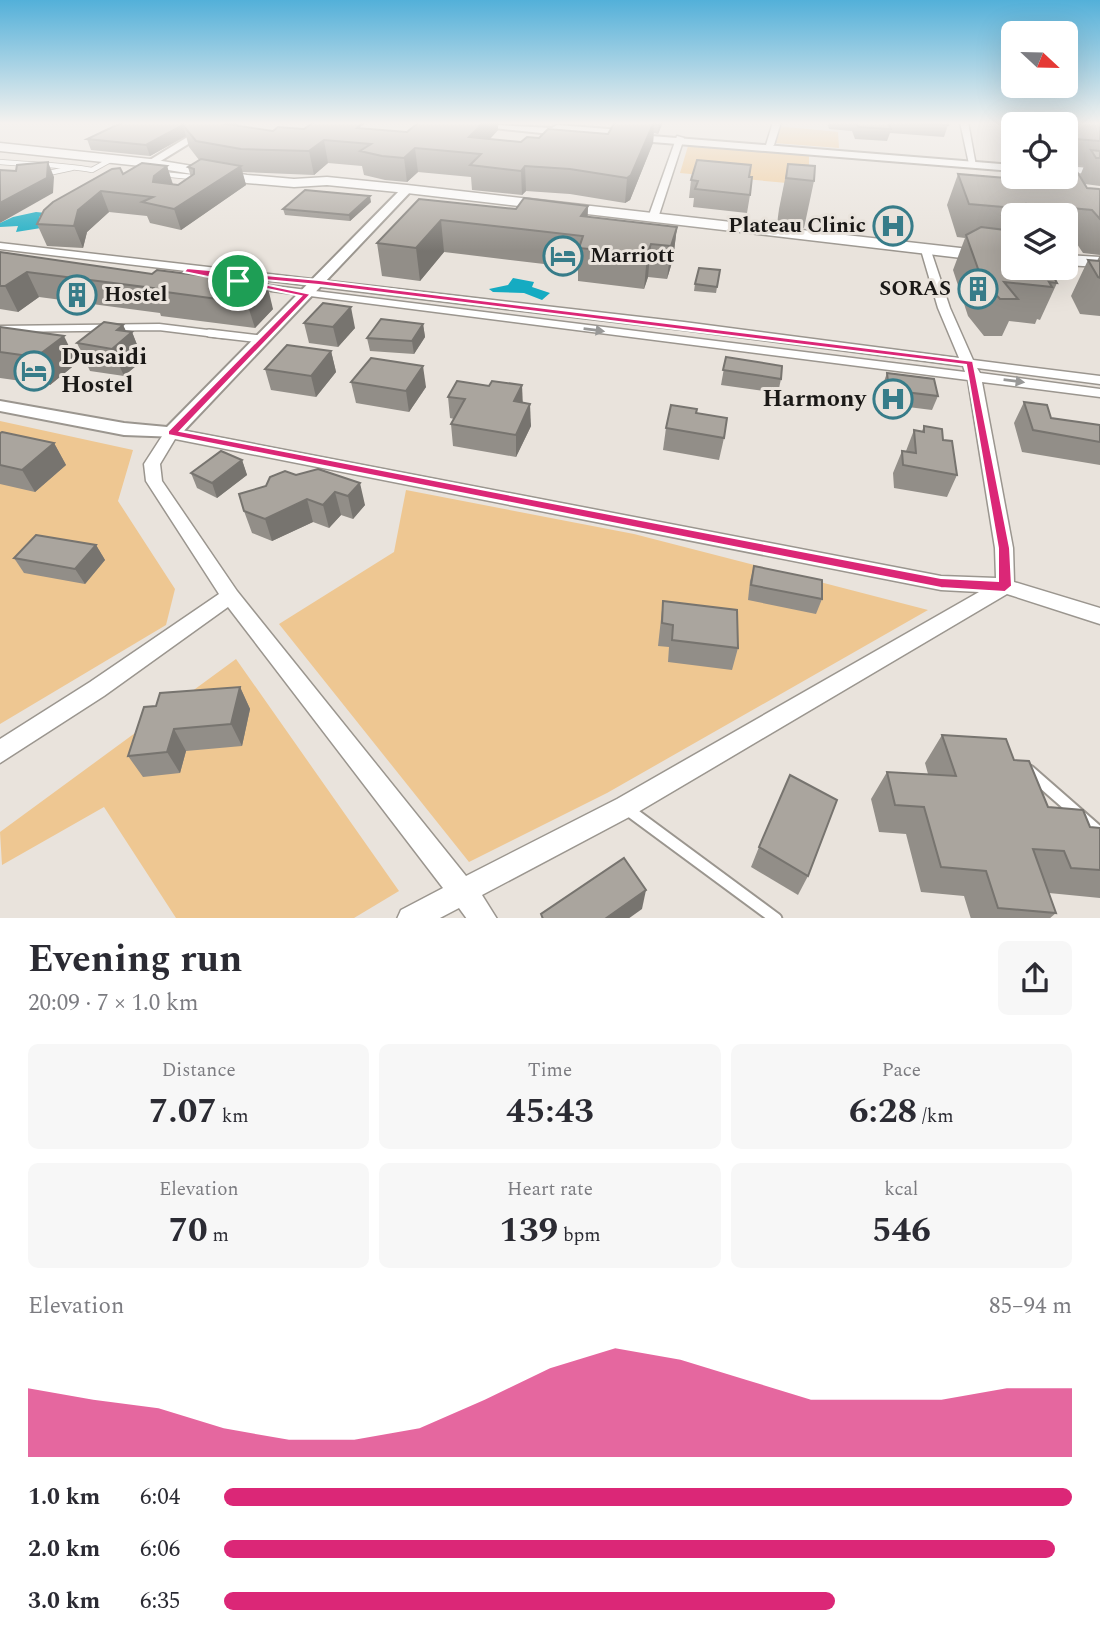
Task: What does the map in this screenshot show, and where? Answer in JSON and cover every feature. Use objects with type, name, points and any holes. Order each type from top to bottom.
[{"type":"main road","points":[[135,165],[150,169],[247,179],[294,183],[327,181],[407,189],[1001,258]]},
{"type":"main road","points":[[1078,260],[1100,261]]},
{"type":"street","points":[[150,169],[156,165]]},
{"type":"street","points":[[649,215],[669,165]]},
{"type":"street","points":[[1078,171],[1100,173]]},
{"type":"street","points":[[407,189],[172,433],[152,464],[154,481],[230,596],[483,918]]},
{"type":"street","points":[[0,246],[972,370],[1100,380]]},
{"type":"street","points":[[926,250],[944,308],[972,370],[1004,548],[1005,586]]},
{"type":"street","points":[[972,370],[1100,393]]},
{"type":"street","points":[[0,406],[124,429],[172,433],[941,583],[1005,586],[1100,616]]},
{"type":"street","points":[[412,918],[461,890],[625,807],[1005,586]]},
{"type":"street","points":[[0,752],[97,690],[230,596]]},
{"type":"lane","points":[[28,165],[53,165]]},
{"type":"lane","points":[[64,165],[105,172]]},
{"type":"lane","points":[[92,170],[102,165]]},
{"type":"lane","points":[[40,166],[38,172],[42,174],[72,168]]},
{"type":"lane","points":[[150,169],[192,177],[178,190]]},
{"type":"lane","points":[[635,229],[649,215]]},
{"type":"lane","points":[[0,329],[159,327],[261,339]]},
{"type":"lane","points":[[1020,766],[1044,780],[1100,833]]},
{"type":"lane","points":[[625,807],[775,918]]},
{"type":"shaded area","points":[[682,165],[809,165],[809,185],[680,173]]},
{"type":"shaded area","points":[[0,421],[133,450],[118,501],[175,589],[166,625],[0,724]]},
{"type":"shaded area","points":[[406,490],[634,534],[928,610],[607,793],[469,862],[279,624],[394,552]]},
{"type":"shaded area","points":[[236,659],[399,891],[354,918],[176,918],[104,807],[2,865],[0,832]]},
{"type":"water","points":[[36,212],[46,213],[39,217],[41,228],[16,232],[18,226],[0,227],[0,223],[13,217]]},
{"type":"water","points":[[513,278],[534,282],[532,287],[550,293],[542,300],[524,293],[493,292],[489,289],[508,285]]},
{"type":"building","points":[[17,165],[48,165],[47,178],[0,203],[0,170],[16,171]]},
{"type":"building","points":[[139,165],[167,166],[154,176],[153,182],[178,185],[194,174],[194,169],[188,167],[241,166],[174,209],[142,202],[153,197],[101,191],[78,210],[74,226],[37,224],[44,210],[53,202],[112,169],[120,168],[123,174]]},
{"type":"building","points":[[470,165],[635,165],[627,178],[570,169],[525,166],[521,171]]},
{"type":"building","points":[[696,165],[751,165],[750,195],[695,189],[698,181],[691,180]]},
{"type":"building","points":[[788,165],[815,166],[814,181],[786,178]]},
{"type":"building","points":[[1078,173],[1087,188],[1100,190],[1100,219],[1092,210],[1078,209],[1078,203],[1001,203],[1001,207],[969,204],[958,174],[1001,178],[1001,189],[1078,189]]},
{"type":"building","points":[[305,190],[370,196],[349,215],[283,209]]},
{"type":"building","points":[[524,198],[588,206],[581,216],[677,227],[671,246],[651,244],[647,255],[579,248],[583,236],[441,220],[416,248],[377,243],[419,199],[516,209]]},
{"type":"building","points":[[981,227],[1001,230],[1001,280],[1055,280],[1057,283],[1049,282],[1052,287],[1004,282],[1018,299],[1000,299],[982,280],[966,235]]},
{"type":"building","points":[[0,252],[152,274],[157,270],[267,284],[247,303],[27,272],[5,286],[0,286]]},
{"type":"building","points":[[1088,260],[1100,261],[1100,278],[1098,277]]},
{"type":"building","points":[[699,268],[720,270],[717,287],[695,284]]},
{"type":"building","points":[[323,303],[351,307],[333,327],[304,323]]},
{"type":"building","points":[[381,319],[423,324],[412,341],[367,338]]},
{"type":"building","points":[[104,322],[123,325],[117,330],[132,332],[112,349],[77,343]]},
{"type":"building","points":[[0,327],[64,336],[36,357],[0,352]]},
{"type":"building","points":[[287,345],[331,351],[311,376],[265,369]]},
{"type":"building","points":[[726,357],[782,366],[781,379],[723,370]]},
{"type":"building","points":[[371,358],[423,366],[406,391],[351,382]]},
{"type":"building","points":[[887,373],[934,379],[938,396],[889,390]]},
{"type":"building","points":[[457,381],[489,386],[492,381],[522,385],[514,401],[530,404],[516,435],[451,424],[465,399],[448,397]]},
{"type":"building","points":[[1024,402],[1047,405],[1051,418],[1100,425],[1100,442],[1033,430]]},
{"type":"building","points":[[671,405],[697,409],[696,413],[727,418],[724,438],[666,428]]},
{"type":"building","points":[[924,426],[942,429],[943,440],[952,441],[957,475],[903,465],[902,451],[916,453],[914,430],[924,432]]},
{"type":"building","points":[[2,432],[54,443],[22,470],[0,465]]},
{"type":"building","points":[[221,451],[242,460],[212,483],[191,473]]},
{"type":"building","points":[[318,469],[360,483],[348,496],[335,492],[323,505],[307,499],[265,519],[244,511],[239,494],[266,486],[270,477],[285,471],[296,475]]},
{"type":"building","points":[[36,535],[96,545],[75,569],[14,558]]},
{"type":"building","points":[[754,566],[822,580],[822,599],[751,585]]},
{"type":"building","points":[[663,601],[737,610],[738,648],[672,640],[673,625],[662,623]]},
{"type":"building","points":[[240,687],[231,724],[174,729],[167,752],[128,756],[144,707],[156,706],[160,693]]},
{"type":"building","points":[[942,735],[1006,739],[1014,760],[1029,761],[1048,807],[1083,810],[1090,827],[1100,828],[1100,870],[1071,868],[1064,851],[1033,849],[1056,913],[998,908],[986,871],[941,867],[924,807],[895,805],[887,772],[956,776]]},
{"type":"building","points":[[790,775],[837,800],[808,876],[759,847]]},
{"type":"building","points":[[624,858],[646,890],[606,918],[543,918],[541,914]]},
{"type":"place","name":"Plateau Clinic","points":[[893,226]]},
{"type":"place","name":"Marriott","points":[[563,256]]},
{"type":"place","name":"SORAS","points":[[978,289]]},
{"type":"place","name":"Hostel","points":[[77,295]]},
{"type":"place","name":"Dusaidi Hostel","points":[[34,371]]},
{"type":"place","name":"Harmony","points":[[893,399]]},
{"type":"route","points":[[187,271],[319,282],[970,363],[1004,548],[1005,586],[941,583],[172,433],[307,294],[238,281],[187,271]]}]
